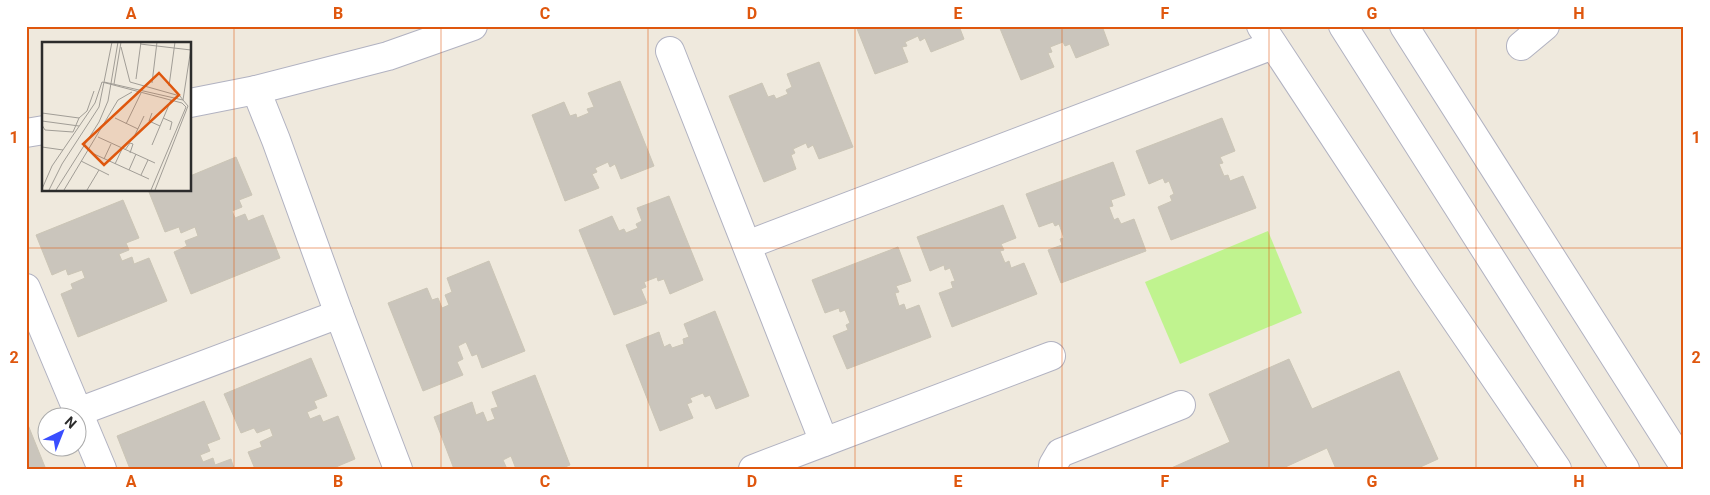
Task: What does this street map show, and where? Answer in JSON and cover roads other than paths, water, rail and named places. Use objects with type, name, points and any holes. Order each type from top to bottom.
[{"type":"street","points":[[191,103],[256,90],[388,56],[473,26]]},
{"type":"street","points":[[1343,26],[1625,469]]},
{"type":"street","points":[[1404,26],[1684,466]]},
{"type":"street","points":[[1521,46],[1544,26]]},
{"type":"street","points":[[747,245],[1267,36],[1550,467]]},
{"type":"street","points":[[670,51],[824,442]]},
{"type":"street","points":[[256,90],[398,469]]},
{"type":"street","points":[[26,133],[42,130]]},
{"type":"street","points":[[26,288],[76,408]]},
{"type":"street","points":[[88,408],[339,314]]},
{"type":"street","points":[[753,469],[1051,356]]},
{"type":"street","points":[[1053,469],[1053,465],[1060,453],[1181,405]]},
{"type":"street","points":[[88,436],[102,469]]}]
